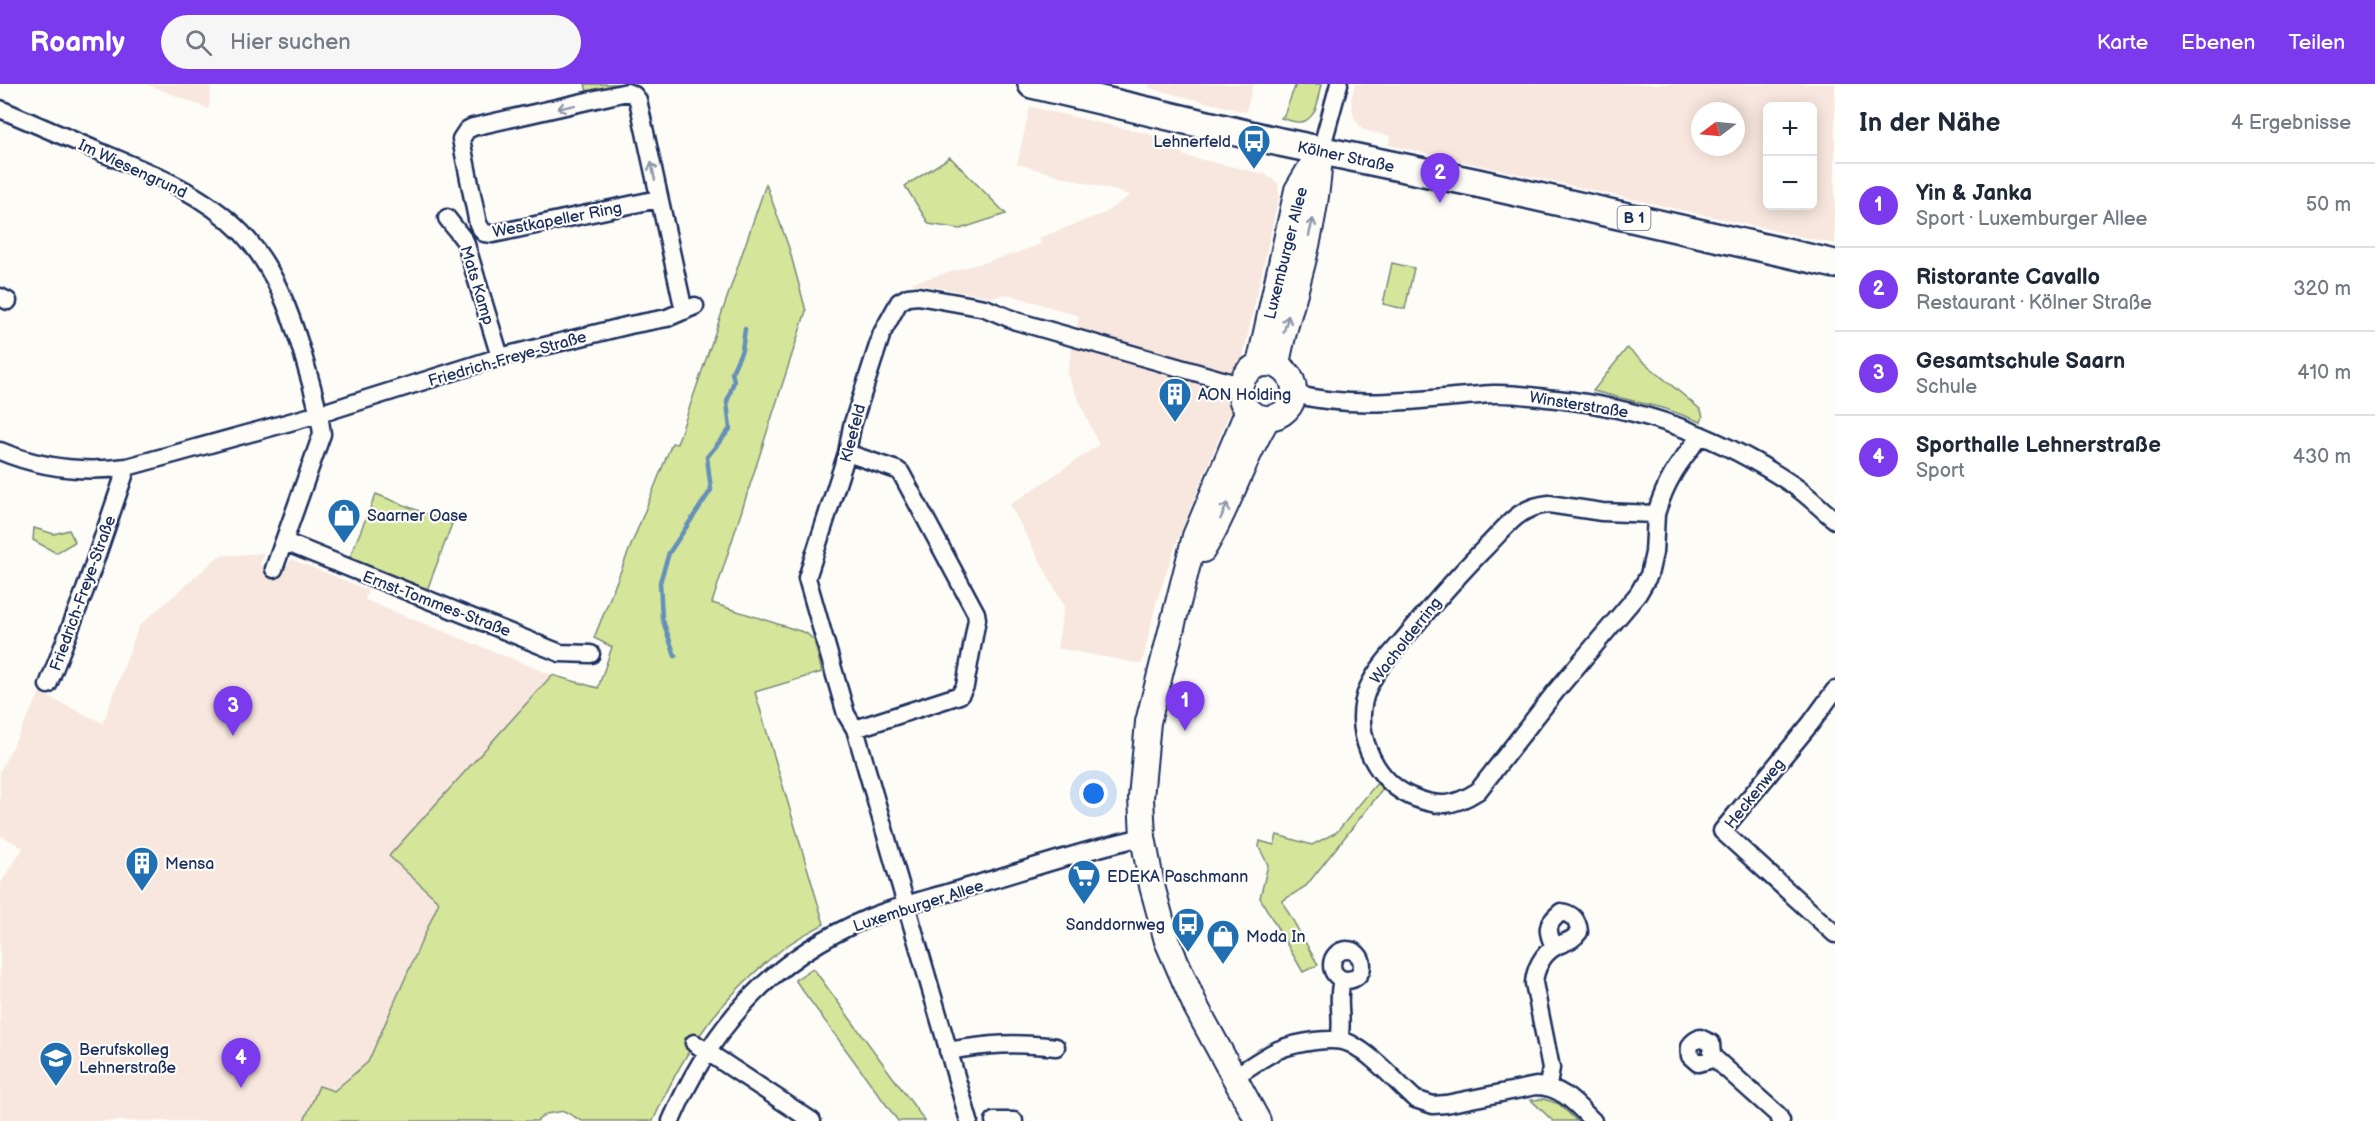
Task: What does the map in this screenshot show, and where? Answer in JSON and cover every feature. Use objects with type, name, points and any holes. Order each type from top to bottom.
[{"type":"main road","name":"Kölner Straße","points":[[1032,84],[1835,264]]},
{"type":"street","points":[[1321,150],[1339,84]]},
{"type":"street","name":"Westkapeller Ring","points":[[658,199],[493,234],[484,233],[478,224],[461,139],[467,130],[473,127],[627,92],[634,94],[638,100],[658,199],[689,309]]},
{"type":"street","name":"Im Wiesengrund","points":[[0,109],[170,181],[210,206],[242,234],[264,262],[281,292],[295,327],[319,414]]},
{"type":"street","name":"Luxemburger Allee","points":[[1268,365],[1297,190],[1321,150]]},
{"type":"street","name":"Mats Kamp","points":[[447,218],[465,241],[500,357]]},
{"type":"street","name":"Kleefeld","points":[[969,1121],[908,905],[855,729],[846,714],[807,583],[847,453],[852,426],[882,333],[898,302],[908,297],[918,296],[985,308],[1016,321],[1240,385]]},
{"type":"street","name":"Friedrich-Freye-Straße","points":[[0,451],[20,459],[57,468],[127,467],[319,414],[500,357],[667,318],[689,309]]},
{"type":"street","points":[[1268,365],[1290,376],[1294,394],[1286,411],[1258,414],[1242,402],[1240,385],[1245,375],[1268,365]]},
{"type":"street","name":"Winsterstraße","points":[[1294,394],[1316,399],[1368,403],[1505,394],[1590,403],[1650,416],[1701,435],[1742,454],[1794,486],[1835,520]]},
{"type":"street","points":[[274,569],[318,449],[322,434],[319,414]]},
{"type":"street","points":[[1258,414],[1257,437],[1215,530],[1184,580],[1148,722],[1141,798],[1143,837],[1160,920],[1174,960],[1258,1121]]},
{"type":"street","name":"Wacholderring","points":[[1656,514],[1602,512],[1549,504],[1539,505],[1515,518],[1450,583],[1378,670],[1367,690],[1362,715],[1364,738],[1371,759],[1386,778],[1406,794],[1429,804],[1448,805],[1466,799],[1478,790],[1556,691],[1638,594],[1649,575],[1654,553],[1656,514],[1662,493],[1672,471],[1701,435]]},
{"type":"street","points":[[847,453],[901,473],[976,613],[977,619],[965,686],[960,695],[855,729]]},
{"type":"street","name":"Friedrich-Freye-Straße","points":[[48,685],[85,590],[127,467]]},
{"type":"street","name":"Ernst-Tommes-Straße","points":[[285,542],[560,653],[591,654]]},
{"type":"street","name":"Heckenweg","points":[[1835,690],[1811,723],[1722,831],[1835,934]]},
{"type":"street","name":"Luxemburger Allee","points":[[671,1121],[686,1088],[700,1047],[761,985],[794,959],[837,933],[869,918],[908,905],[1072,855],[1143,837]]},
{"type":"street","points":[[1548,1086],[1551,1068],[1534,983],[1537,966],[1554,947]]},
{"type":"street","points":[[1339,1040],[1342,1027],[1338,994],[1342,980]]},
{"type":"street","points":[[1234,1077],[1277,1051],[1323,1041],[1339,1040],[1350,1043],[1360,1050],[1415,1099],[1433,1105],[1536,1086],[1548,1086],[1567,1096],[1593,1121]]},
{"type":"street","points":[[948,1051],[988,1044],[1020,1042],[1056,1047]]},
{"type":"street","points":[[700,1047],[812,1121]]},
{"type":"street","points":[[1712,1056],[1778,1115],[1781,1121]]},
{"type":"street","points":[[994,1121],[1014,1121]]},
{"type":"shaded area","points":[[146,84],[211,84],[209,109]]},
{"type":"shaded area","points":[[1150,84],[1253,84],[1246,112],[1149,88]]},
{"type":"shaded area","points":[[1355,84],[1835,84],[1835,244],[1389,145],[1390,136],[1363,130],[1354,118],[1351,100]]},
{"type":"shaded area","points":[[1030,107],[1153,135],[1167,142],[1185,156],[1265,174],[1278,183],[1279,196],[1231,409],[1177,541],[1156,603],[1142,664],[1057,648],[1064,606],[1010,505],[1099,445],[1067,374],[1079,316],[1008,294],[993,297],[911,283],[1014,254],[1041,244],[1039,238],[1105,213],[1130,195],[1017,164]]},
{"type":"shaded area","points":[[264,553],[260,565],[282,575],[291,559],[368,590],[365,600],[552,675],[389,856],[439,902],[368,1063],[334,1092],[319,1086],[304,1121],[0,1121],[0,884],[23,848],[0,835],[0,771],[40,693],[103,723],[139,626],[219,556]]},
{"type":"green space","points":[[585,84],[618,84],[617,87],[588,95]]},
{"type":"green space","points":[[1296,84],[1322,84],[1314,112],[1311,117],[1301,122],[1281,118]]},
{"type":"green space","points":[[950,157],[1006,214],[960,229],[929,224],[905,186]]},
{"type":"green space","points":[[766,184],[789,248],[806,311],[712,603],[806,633],[814,640],[822,672],[755,692],[824,924],[785,947],[762,966],[724,1004],[707,1025],[678,1070],[653,1121],[582,1121],[564,1111],[546,1114],[537,1121],[304,1121],[319,1086],[334,1091],[368,1062],[439,902],[389,856],[552,675],[598,688],[612,647],[594,638],[672,443],[677,444]]},
{"type":"green space","points":[[1392,263],[1414,268],[1405,309],[1383,304]]},
{"type":"green space","points":[[1627,348],[1701,410],[1703,417],[1701,422],[1666,409],[1593,391]]},
{"type":"green space","points":[[376,494],[452,524],[427,590],[349,559]]},
{"type":"green space","points":[[34,528],[54,534],[69,530],[75,542],[56,553],[33,540]]},
{"type":"green space","points":[[1377,783],[1383,789],[1306,886],[1282,901],[1318,965],[1303,972],[1260,898],[1268,865],[1259,847],[1260,841],[1274,845],[1277,835],[1312,845],[1337,832]]},
{"type":"green space","points":[[813,968],[925,1121],[898,1121],[795,980]]},
{"type":"green space","points":[[1544,1099],[1559,1104],[1577,1121],[1553,1121],[1531,1100]]},
{"type":"waterway","points":[[675,656],[662,618],[660,582],[669,553],[711,490],[707,457],[730,429],[727,402],[734,381],[732,372],[742,350],[745,329]]},
{"type":"place","name":"Lehnerfeld","points":[[1254,170]]},
{"type":"place","name":"Ristorante Cavallo","points":[[1440,203]]},
{"type":"place","name":"AON Holding","points":[[1175,423]]},
{"type":"place","name":"Saarner Oase","points":[[344,544]]},
{"type":"place","name":"Yin & Janka","points":[[1185,731]]},
{"type":"place","name":"Gesamtschule Saarn","points":[[233,736]]},
{"type":"place","name":"Mensa","points":[[142,892]]},
{"type":"place","name":"EDEKA Paschmann","points":[[1084,905]]},
{"type":"place","name":"Sanddornweg","points":[[1188,953]]},
{"type":"place","name":"Moda In","points":[[1223,965]]},
{"type":"place","name":"Berufskolleg Lehnerstraße","points":[[56,1087]]},
{"type":"place","name":"Sporthalle Lehnerstraße","points":[[241,1088]]}]
